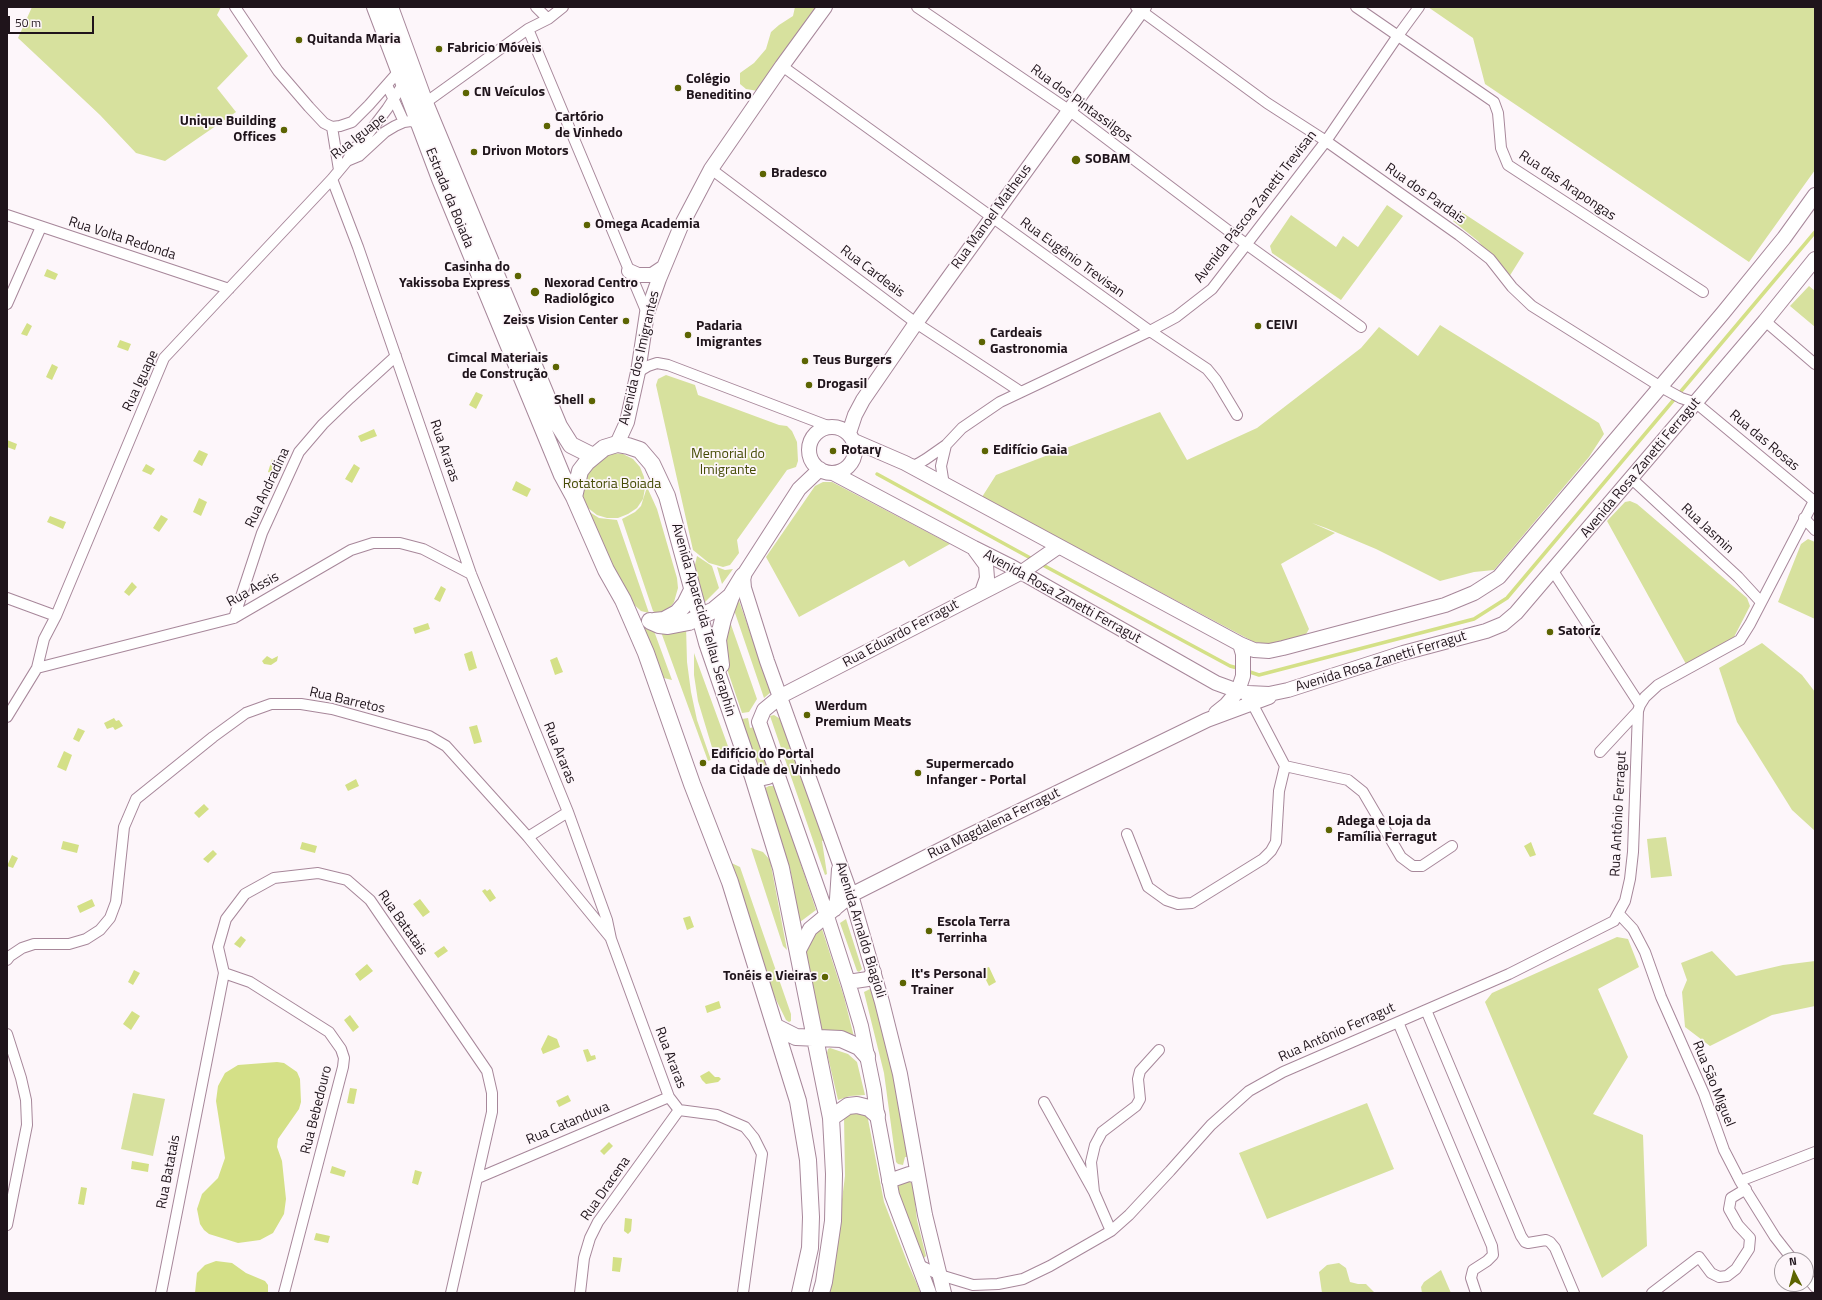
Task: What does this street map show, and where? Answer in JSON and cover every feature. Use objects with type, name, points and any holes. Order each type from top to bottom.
[{"type":"main road","name":"Estrada da Boiada","points":[[376,7],[420,124],[511,353],[562,475],[574,497],[606,570],[623,600]]},
{"type":"main road","name":"Estrada da Boiada","points":[[390,7],[425,103],[558,426],[571,445],[593,456]]},
{"type":"main road","name":"Avenida dos Imigrantes","points":[[617,444],[627,422],[638,372],[647,313],[681,226],[711,169],[782,66],[825,7]]},
{"type":"main road","name":"Rua Manoel Matheus","points":[[852,437],[855,415],[863,400],[991,217],[1070,111],[1141,8]]},
{"type":"main road","points":[[852,437],[856,449],[852,463],[840,472],[826,471],[812,462],[809,455],[810,443],[817,432],[828,426],[843,429],[852,437],[905,463],[1240,644],[1254,650],[1269,651],[1445,604],[1474,593],[1499,577],[1661,387],[1784,238],[1815,194]]},
{"type":"main road","name":"Avenida Rosa Zanetti Ferragut","points":[[826,471],[1022,572],[1216,683],[1238,691],[1269,694],[1288,690],[1403,653],[1486,631],[1503,624],[1516,613],[1632,479],[1766,321],[1815,259]]},
{"type":"main road","points":[[630,271],[638,275],[645,276],[652,275],[664,267]]},
{"type":"main road","points":[[574,497],[580,471],[593,456],[604,448],[617,444]]},
{"type":"main road","name":"Avenida Aparecida Tellau Seraphin","points":[[617,444],[640,450],[652,464],[667,496],[699,617],[782,868],[831,1118],[834,1174],[832,1221],[824,1282],[821,1293]]},
{"type":"main road","points":[[732,720],[719,658],[718,640],[723,619],[732,594],[799,490],[826,471]]},
{"type":"main road","name":"Rua Eduardo Ferragut","points":[[761,731],[759,722],[760,716],[764,710],[781,696],[1022,572],[1058,547]]},
{"type":"main road","points":[[974,548],[986,565],[987,578],[982,592]]},
{"type":"main road","name":"Avenida Arnaldo Biagioli","points":[[743,576],[747,602],[851,895],[874,972],[900,1074],[925,1216],[944,1293]]},
{"type":"main road","points":[[650,621],[664,620],[677,613],[685,604],[692,590]]},
{"type":"main road","points":[[623,600],[650,621],[660,625],[675,626],[714,610],[732,594]]},
{"type":"main road","points":[[623,600],[654,674],[692,784],[730,882],[798,1101],[810,1189],[811,1217],[810,1248],[800,1293]]},
{"type":"main road","points":[[1238,691],[1243,676],[1243,654],[1240,644]]},
{"type":"main road","name":"Rua Magdalena Ferragut","points":[[799,950],[810,929],[851,895],[956,842],[1207,720],[1288,690]]},
{"type":"main road","name":"Rua Magdalena Ferragut","points":[[1207,720],[1226,705],[1238,691]]},
{"type":"main road","name":"Avenida Arnaldo Biagioli","points":[[761,731],[831,912],[848,982],[861,1026],[874,1090],[877,1115],[892,1195],[929,1293]]},
{"type":"main road","points":[[753,777],[759,778],[768,776],[775,770]]},
{"type":"main road","points":[[831,912],[837,899],[840,865]]},
{"type":"main road","points":[[848,982],[868,979],[874,972]]},
{"type":"main road","points":[[776,1027],[796,1037],[841,1039],[859,1047],[867,1056]]},
{"type":"main road","points":[[831,1118],[848,1106],[858,1105],[868,1108],[877,1115]]},
{"type":"main road","points":[[889,1181],[909,1174],[918,1176]]},
{"type":"street","points":[[235,7],[278,71],[324,123],[332,127],[352,122],[386,85],[402,77]]},
{"type":"street","points":[[536,7],[548,19]]},
{"type":"street","points":[[425,103],[528,29],[548,19],[563,7]]},
{"type":"street","name":"Rua dos Pintassilgos","points":[[918,7],[1070,111],[1246,244],[1361,327]]},
{"type":"street","name":"Rua das Arapongas","points":[[1356,7],[1397,37],[1494,102],[1498,113],[1501,148],[1508,164],[1703,292]]},
{"type":"street","name":"Avenida Páscoa Zanetti Trevisan","points":[[905,463],[916,465],[946,445],[962,428],[1000,402],[1150,331],[1176,317],[1212,289],[1326,142],[1419,7]]},
{"type":"street","name":"Rua dos Pardais","points":[[1141,8],[1267,103],[1326,142],[1453,231],[1490,259],[1512,287],[1532,306],[1661,387],[1681,398],[1696,403]]},
{"type":"street","points":[[528,29],[647,313]]},
{"type":"street","name":"Rua Eugênio Trevisan","points":[[782,66],[1150,331],[1207,369],[1216,380],[1237,415]]},
{"type":"street","points":[[347,161],[354,149],[365,138],[394,100],[402,77]]},
{"type":"street","points":[[386,85],[404,122]]},
{"type":"street","name":"Rua Iguape","points":[[7,717],[37,668],[44,639],[56,616],[164,358],[332,179],[347,161],[359,156],[385,132],[404,122],[420,124]]},
{"type":"street","points":[[332,127],[339,170]]},
{"type":"street","name":"Rua Cardeais","points":[[711,169],[916,323],[1021,392]]},
{"type":"street","name":"Rua Araras","points":[[332,179],[358,247],[471,574],[568,812],[606,920],[611,939],[669,1097],[679,1110],[717,1116],[745,1127],[754,1138],[762,1154],[743,1293]]},
{"type":"street","name":"Rua Volta Redonda","points":[[7,215],[229,289]]},
{"type":"street","points":[[7,304],[41,227]]},
{"type":"street","points":[[1766,321],[1815,364]]},
{"type":"street","name":"Rua Andradina","points":[[234,618],[262,533],[300,452],[323,424],[396,356]]},
{"type":"street","points":[[638,372],[657,363],[668,365],[828,426]]},
{"type":"street","name":"Rua das Rosas","points":[[1696,403],[1814,500]]},
{"type":"street","name":"Avenida Páscoa Zanetti Trevisan","points":[[944,485],[940,466],[946,445]]},
{"type":"street","name":"Rua Jasmin","points":[[1632,479],[1738,577],[1761,602]]},
{"type":"street","points":[[1600,752],[1639,708],[1645,697],[1658,685],[1740,640],[1750,624],[1814,500]]},
{"type":"street","points":[[1804,518],[1815,530]]},
{"type":"street","name":"Rua Assis","points":[[37,668],[234,618],[351,550],[373,543],[400,543],[422,549],[471,574]]},
{"type":"street","points":[[1553,570],[1639,708]]},
{"type":"street","points":[[7,598],[56,616]]},
{"type":"street","points":[[1127,834],[1148,887],[1166,900],[1178,904],[1192,903],[1263,859],[1271,851],[1276,842],[1279,791],[1285,766],[1252,703],[1238,691]]},
{"type":"street","name":"Rua Barretos","points":[[7,960],[10,956],[22,948],[34,944],[69,944],[86,939],[100,930],[110,918],[116,902],[124,827],[136,799],[246,713],[271,704],[301,704],[332,709],[429,736],[446,746],[528,837],[611,939]]},
{"type":"street","name":"Rua Antônio Ferragut","points":[[917,1264],[940,1275],[973,1285],[998,1284],[1022,1279],[1071,1255],[1111,1231],[1129,1215],[1211,1125],[1250,1091],[1283,1072],[1509,974],[1614,921],[1625,901],[1630,879],[1633,852],[1639,708]]},
{"type":"street","points":[[1285,766],[1348,780],[1364,792],[1401,857],[1413,866],[1422,866],[1452,846]]},
{"type":"street","points":[[528,837],[568,812]]},
{"type":"street","name":"Rua Batatais","points":[[161,1293],[215,1010],[224,973],[218,947],[226,919],[245,894],[274,878],[318,873],[347,880],[370,900],[487,1071],[492,1093],[492,1112],[451,1293]]},
{"type":"street","name":"Rua São Miguel","points":[[1618,914],[1633,929],[1645,952],[1661,997],[1704,1094],[1724,1150],[1743,1185],[1775,1237],[1787,1252]]},
{"type":"street","name":"Rua Bebedouro","points":[[224,973],[250,982],[329,1032],[341,1049],[344,1058],[343,1067],[284,1293]]},
{"type":"street","points":[[1426,1010],[1521,1236],[1525,1242],[1528,1243],[1546,1240],[1550,1242],[1555,1248],[1574,1293]]},
{"type":"street","points":[[1398,1022],[1492,1246],[1493,1255],[1473,1270],[1471,1278],[1476,1293]]},
{"type":"street","points":[[7,1034],[21,1078],[26,1100],[27,1125],[7,1225]]},
{"type":"street","points":[[1094,1192],[1091,1162],[1095,1146],[1102,1132],[1136,1106],[1140,1099],[1138,1079],[1140,1071],[1159,1050]]},
{"type":"street","name":"Rua Catanduva","points":[[478,1178],[669,1097]]},
{"type":"street","points":[[1044,1102],[1094,1192],[1111,1231]]},
{"type":"street","name":"Rua Dracena","points":[[580,1293],[584,1258],[590,1238],[598,1222],[679,1110]]},
{"type":"street","points":[[1652,1293],[1699,1257],[1710,1273],[1719,1277],[1727,1276],[1736,1269],[1749,1249],[1750,1238],[1738,1225],[1729,1209],[1731,1198],[1743,1185],[1815,1152]]},
{"type":"green space","points":[[32,7],[221,7],[217,15],[248,56],[217,88],[236,112],[165,161],[136,153],[100,115],[18,38]]},
{"type":"green space","points":[[795,7],[820,7],[758,91],[746,89],[740,84],[740,73],[754,63],[766,49],[771,32],[793,16]]},
{"type":"green space","points":[[1428,7],[1815,7],[1815,170],[1749,262],[1485,84],[1473,38]]},
{"type":"green space","points":[[1387,205],[1403,216],[1341,300],[1272,253],[1270,246],[1291,215],[1336,247],[1343,236],[1358,247]]},
{"type":"green space","points":[[1460,211],[1524,253],[1509,277],[1478,241],[1453,221]]},
{"type":"green space","points":[[1809,286],[1815,291],[1815,327],[1790,306]]},
{"type":"green space","points":[[1440,325],[1599,423],[1604,434],[1589,457],[1494,570],[1474,572],[1440,581],[1376,549],[1312,523],[1335,533],[1281,564],[1309,629],[1305,636],[1269,644],[1254,642],[982,497],[996,475],[1160,412],[1187,460],[1257,428],[1361,348],[1379,327],[1418,356]]},
{"type":"green space","name":"Memorial do Imigrante","points":[[666,375],[695,385],[698,395],[779,425],[787,426],[792,431],[797,442],[798,461],[796,467],[787,470],[737,540],[739,553],[730,565],[723,567],[709,563],[693,550],[656,385],[658,379]]},
{"type":"green space","name":"Rotatoria Boiada","points":[[612,453],[623,454],[633,459],[640,467],[644,477],[645,488],[643,499],[637,508],[618,518],[607,518],[597,515],[588,508],[582,499],[580,478],[585,468]]},
{"type":"green space","points":[[823,482],[832,482],[950,544],[909,567],[904,560],[799,617],[766,557],[815,486]]},
{"type":"green space","points":[[647,487],[657,509],[677,578],[678,588],[674,602],[670,608],[656,613],[653,611],[622,519],[635,512],[641,506]]},
{"type":"green space","points":[[1630,501],[1637,504],[1747,598],[1750,606],[1733,639],[1686,664],[1607,521],[1625,502]]},
{"type":"green space","points":[[588,511],[599,518],[617,520],[649,613],[641,611],[628,599]]},
{"type":"green space","points":[[1808,539],[1815,542],[1815,619],[1778,602],[1801,544]]},
{"type":"green space","points":[[697,556],[712,566],[719,588],[705,602],[694,569]]},
{"type":"green space","points":[[717,567],[725,570],[733,569],[722,584]]},
{"type":"green space","points":[[738,598],[771,692],[764,698],[733,607]]},
{"type":"green space","points":[[729,619],[757,699],[749,712],[742,713],[726,666],[723,643]]},
{"type":"green space","points":[[638,626],[654,631],[672,680],[660,677]]},
{"type":"green space","points":[[686,626],[687,662],[691,692],[697,720],[711,760],[708,761],[661,632]]},
{"type":"green space","points":[[1762,643],[1802,675],[1815,692],[1815,831],[1792,810],[1737,722],[1719,668]]},
{"type":"green space","points":[[694,653],[729,749],[714,754],[698,701],[694,675]]},
{"type":"green space","points":[[774,715],[782,720],[825,840],[822,841],[827,874],[825,875],[770,716]]},
{"type":"green space","points":[[748,718],[750,728],[754,727],[766,761],[766,769],[760,772],[743,730],[742,719]]},
{"type":"green space","points":[[773,786],[776,789],[816,910],[800,922],[790,868],[763,789]]},
{"type":"green space","points":[[1666,837],[1672,876],[1651,878],[1647,839]]},
{"type":"green space","points":[[751,848],[763,852],[770,860],[787,950],[783,946]]},
{"type":"green space","points":[[725,860],[740,867],[791,1014],[791,1021],[789,1022],[786,1020],[762,971]]},
{"type":"green space","points":[[846,919],[862,969],[859,972],[857,971],[840,923]]},
{"type":"green space","points":[[822,929],[844,997],[854,1037],[820,1034],[804,956],[811,938]]},
{"type":"green space","points":[[1617,937],[1628,939],[1639,967],[1598,989],[1628,1057],[1593,1114],[1643,1135],[1647,1246],[1602,1278],[1485,1002],[1492,993]]},
{"type":"green space","points":[[1712,951],[1736,976],[1783,965],[1815,961],[1815,1006],[1772,1015],[1710,1046],[1685,1027],[1682,992],[1687,980],[1681,963]]},
{"type":"green space","points":[[872,988],[891,1058],[908,1157],[905,1157],[903,1165],[896,1162],[884,1073],[864,992]]},
{"type":"green space","points":[[830,1048],[848,1054],[857,1062],[865,1095],[850,1096],[838,1100],[827,1053],[828,1049]]},
{"type":"green space","points":[[133,1093],[165,1099],[153,1156],[121,1149]]},
{"type":"green space","points":[[1367,1103],[1394,1169],[1267,1219],[1239,1153]]},
{"type":"green space","points":[[855,1111],[867,1114],[884,1202],[921,1293],[830,1293],[845,1176],[844,1116]]},
{"type":"green space","points":[[906,1182],[913,1184],[917,1220],[926,1256],[923,1259],[897,1188],[899,1185]]},
{"type":"green space","points":[[1339,1263],[1346,1268],[1350,1282],[1366,1284],[1375,1293],[1322,1293],[1319,1272],[1327,1265]]},
{"type":"green space","points":[[1441,1270],[1451,1293],[1422,1293],[1421,1287],[1424,1282]]},
{"type":"shaded area","points":[[47,269],[58,274],[55,280],[44,276]]},
{"type":"shaded area","points":[[27,323],[32,326],[27,336],[21,334]]},
{"type":"shaded area","points":[[120,340],[131,344],[128,351],[117,347]]},
{"type":"shaded area","points":[[52,364],[58,367],[52,380],[46,377]]},
{"type":"shaded area","points":[[476,392],[483,395],[476,409],[469,405]]},
{"type":"shaded area","points":[[374,429],[377,436],[361,442],[358,436]]},
{"type":"shaded area","points":[[7,440],[17,444],[15,450],[7,447]]},
{"type":"shaded area","points":[[199,450],[208,454],[202,466],[193,461]]},
{"type":"shaded area","points":[[272,459],[278,464],[273,474],[268,472]]},
{"type":"shaded area","points":[[146,464],[155,469],[151,475],[142,471]]},
{"type":"shaded area","points":[[354,464],[360,468],[352,483],[345,479]]},
{"type":"shaded area","points":[[516,481],[531,489],[527,497],[512,490]]},
{"type":"shaded area","points":[[199,498],[207,502],[201,516],[193,512]]},
{"type":"shaded area","points":[[161,515],[168,519],[159,532],[153,528]]},
{"type":"shaded area","points":[[50,516],[66,522],[63,529],[47,522]]},
{"type":"shaded area","points":[[132,582],[137,587],[129,596],[124,592]]},
{"type":"shaded area","points":[[441,586],[446,589],[440,602],[434,599]]},
{"type":"shaded area","points":[[428,623],[430,629],[415,634],[413,628]]},
{"type":"shaded area","points":[[472,651],[477,668],[469,671],[464,654]]},
{"type":"shaded area","points":[[267,656],[272,659],[278,656],[277,661],[271,665],[264,664],[262,661]]},
{"type":"shaded area","points":[[557,657],[563,672],[555,675],[550,660]]},
{"type":"shaded area","points":[[114,718],[116,721],[119,720],[123,726],[115,730],[113,727],[107,729],[104,723]]},
{"type":"shaded area","points":[[477,725],[482,742],[474,744],[469,727]]},
{"type":"shaded area","points":[[78,728],[85,731],[79,742],[73,739]]},
{"type":"shaded area","points":[[64,751],[72,755],[66,771],[57,767]]},
{"type":"shaded area","points":[[356,779],[359,786],[348,791],[345,785]]},
{"type":"shaded area","points":[[204,804],[209,809],[199,818],[194,813]]},
{"type":"shaded area","points":[[63,841],[79,845],[77,853],[61,849]]},
{"type":"shaded area","points":[[302,842],[317,846],[315,853],[300,849]]},
{"type":"shaded area","points":[[1531,842],[1536,855],[1530,857],[1524,846]]},
{"type":"shaded area","points":[[213,850],[217,854],[208,863],[203,859]]},
{"type":"shaded area","points":[[12,855],[18,858],[13,868],[7,866]]},
{"type":"shaded area","points":[[485,889],[487,891],[490,889],[496,898],[490,902],[482,891]]},
{"type":"shaded area","points":[[92,899],[95,906],[80,913],[77,906]]},
{"type":"shaded area","points":[[420,899],[430,912],[423,917],[413,904]]},
{"type":"shaded area","points":[[690,916],[694,927],[687,930],[683,918]]},
{"type":"shaded area","points":[[241,936],[246,940],[240,948],[234,944]]},
{"type":"shaded area","points":[[444,946],[448,951],[438,958],[434,953]]},
{"type":"shaded area","points":[[367,964],[373,971],[360,981],[355,974]]},
{"type":"shaded area","points":[[989,967],[996,982],[989,986],[981,970]]},
{"type":"shaded area","points":[[134,970],[140,973],[133,985],[128,982]]},
{"type":"shaded area","points":[[719,1001],[721,1008],[707,1013],[705,1006]]},
{"type":"shaded area","points":[[132,1011],[140,1016],[131,1030],[123,1024]]},
{"type":"shaded area","points":[[350,1015],[359,1027],[353,1032],[344,1020]]},
{"type":"shaded area","points":[[548,1035],[557,1039],[560,1047],[543,1054],[541,1049]]},
{"type":"shaded area","points":[[588,1049],[591,1056],[595,1055],[596,1059],[587,1062],[583,1050]]},
{"type":"shaded area","points":[[277,1062],[284,1063],[297,1072],[300,1079],[301,1102],[299,1109],[278,1139],[277,1147],[282,1161],[286,1199],[284,1214],[273,1233],[260,1240],[238,1243],[209,1234],[204,1230],[200,1224],[197,1209],[202,1194],[218,1178],[225,1158],[216,1101],[218,1086],[225,1073],[238,1065]]},
{"type":"shaded area","points":[[709,1071],[715,1077],[719,1077],[721,1079],[718,1082],[706,1084],[700,1076]]},
{"type":"shaded area","points":[[350,1088],[357,1089],[354,1104],[347,1103]]},
{"type":"shaded area","points":[[568,1095],[571,1101],[559,1107],[556,1101]]},
{"type":"shaded area","points":[[609,1142],[613,1146],[604,1155],[600,1151]]},
{"type":"shaded area","points":[[132,1161],[149,1164],[148,1172],[131,1169]]},
{"type":"shaded area","points":[[332,1166],[346,1171],[344,1177],[330,1173]]},
{"type":"shaded area","points":[[415,1170],[422,1172],[418,1185],[412,1183]]},
{"type":"shaded area","points":[[81,1187],[87,1188],[84,1205],[78,1204]]},
{"type":"shaded area","points":[[625,1218],[632,1219],[631,1231],[628,1234],[624,1231]]},
{"type":"shaded area","points":[[316,1233],[330,1236],[328,1243],[314,1240]]},
{"type":"shaded area","points":[[613,1257],[622,1258],[620,1272],[612,1271]]},
{"type":"shaded area","points":[[216,1261],[232,1263],[246,1273],[265,1281],[268,1285],[268,1293],[195,1293],[197,1273],[205,1265]]},
{"type":"waterway","points":[[1247,671],[1259,675],[1474,619],[1507,598],[1815,232]]},
{"type":"waterway","points":[[877,474],[1034,560]]},
{"type":"waterway","points":[[1041,564],[1230,666],[1241,669]]},
{"type":"place","name":"Quitanda Maria","points":[[299,40]]},
{"type":"place","name":"Fabricio Móveis","points":[[439,49]]},
{"type":"place","name":"Colégio Beneditino","points":[[678,88]]},
{"type":"place","name":"CN Veículos","points":[[466,93]]},
{"type":"place","name":"Cartório de Vinhedo","points":[[547,126]]},
{"type":"place","name":"Unique Building Offices","points":[[284,130]]},
{"type":"place","name":"Drivon Motors","points":[[474,152]]},
{"type":"place","name":"SOBAM","points":[[1076,160]]},
{"type":"place","name":"Bradesco","points":[[763,174]]},
{"type":"place","name":"Omega Academia","points":[[587,225]]},
{"type":"place","name":"Casinha do Yakissoba Express","points":[[518,276]]},
{"type":"place","name":"Nexorad Centro Radiológico","points":[[535,292]]},
{"type":"place","name":"Zeiss Vision Center","points":[[626,321]]},
{"type":"place","name":"CEIVI","points":[[1258,326]]},
{"type":"place","name":"Padaria Imigrantes","points":[[688,335]]},
{"type":"place","name":"Cardeais Gastronomia","points":[[982,342]]},
{"type":"place","name":"Teus Burgers","points":[[805,361]]},
{"type":"place","name":"Cimcal Materiais de Construção","points":[[556,367]]},
{"type":"place","name":"Drogasil","points":[[809,385]]},
{"type":"place","name":"Shell","points":[[592,401]]},
{"type":"place","name":"Rotary","points":[[833,451]]},
{"type":"place","name":"Edifício Gaia","points":[[985,451]]},
{"type":"place","name":"Satoríz","points":[[1550,632]]},
{"type":"place","name":"Werdum Premium Meats","points":[[807,715]]},
{"type":"place","name":"Edifício do Portal da Cidade de Vinhedo","points":[[703,763]]},
{"type":"place","name":"Supermercado Infanger - Portal","points":[[918,773]]},
{"type":"place","name":"Adega e Loja da Família Ferragut","points":[[1329,830]]},
{"type":"place","name":"Escola Terra Terrinha","points":[[929,931]]},
{"type":"place","name":"Tonéis e Vieiras","points":[[825,977]]},
{"type":"place","name":"It's Personal Trainer","points":[[903,983]]}]
